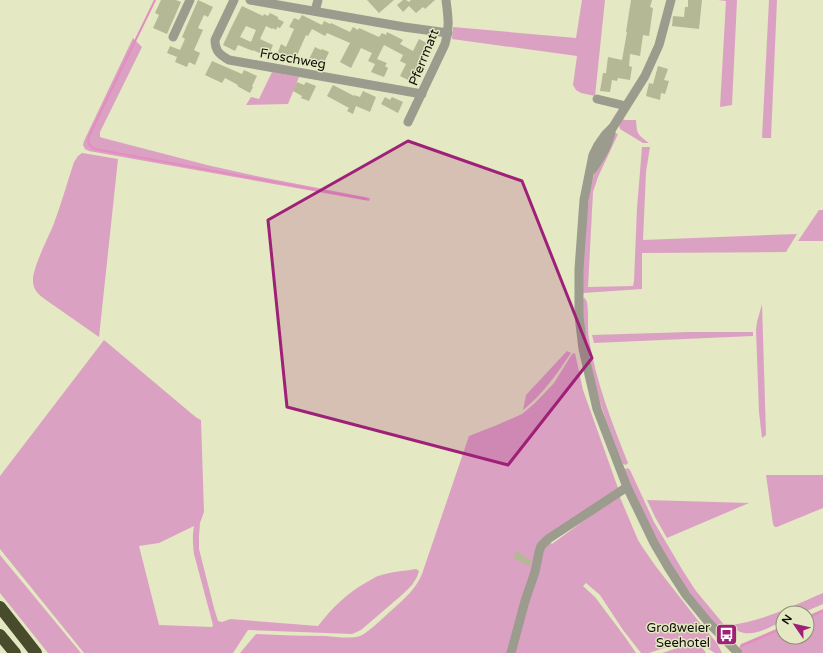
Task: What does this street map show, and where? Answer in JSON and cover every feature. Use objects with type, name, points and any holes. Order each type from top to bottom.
[{"type":"highway","points":[[0,608],[36,653]]},
{"type":"highway","points":[[0,635],[14,653]]},
{"type":"street","points":[[173,37],[190,0]]},
{"type":"street","name":"Froschweg","points":[[234,0],[215,40],[215,47],[223,57],[229,60],[422,94]]},
{"type":"street","points":[[250,0],[404,27],[448,33]]},
{"type":"street","points":[[315,11],[318,0]]},
{"type":"street","name":"Pferrmatt","points":[[408,122],[445,44],[448,33],[449,18],[446,0]]},
{"type":"street","points":[[671,0],[659,45],[645,76],[613,127],[602,156],[589,174],[584,200],[579,269],[579,316],[582,348],[597,409],[627,487],[654,543],[686,595],[704,617],[738,653]]},
{"type":"street","points":[[597,99],[626,106]]},
{"type":"street","points":[[511,653],[525,601],[535,572],[541,546],[548,539],[627,487]]},
{"type":"highlighted area","points":[[408,141],[522,181],[592,358],[508,465],[287,407],[268,220]]},
{"type":"shaded area","points":[[582,0],[605,0],[595,96],[581,93],[576,90],[573,85],[577,56],[452,39],[453,27],[576,38]]},
{"type":"shaded area","points":[[718,0],[737,0],[732,105],[720,107],[726,1]]},
{"type":"shaded area","points":[[769,0],[777,0],[771,138],[762,138]]},
{"type":"shaded area","points":[[133,38],[142,47],[100,132],[100,137],[207,165],[370,198],[369,201],[89,151],[85,149],[83,145],[84,141]]},
{"type":"shaded area","points":[[272,72],[299,77],[288,104],[246,105],[251,97],[259,99]]},
{"type":"shaded area","points":[[622,119],[636,120],[638,133],[649,143],[643,143],[620,129],[619,125]]},
{"type":"shaded area","points":[[615,133],[618,134],[598,177],[593,192],[588,287],[633,286],[642,147],[650,147],[646,172],[643,240],[797,234],[786,252],[642,253],[642,289],[583,293],[583,259],[590,189],[594,175]]},
{"type":"shaded area","points":[[82,153],[118,159],[99,337],[41,296],[35,290],[33,284],[35,269],[56,218],[74,162]]},
{"type":"shaded area","points":[[819,210],[823,210],[823,241],[798,241]]},
{"type":"shaded area","points":[[585,298],[588,307],[588,330],[592,355],[610,418],[628,463],[626,465],[623,464],[607,421],[589,363],[583,324],[582,299]]},
{"type":"shaded area","points":[[762,304],[766,435],[762,438],[759,412],[756,330]]},
{"type":"shaded area","points":[[753,332],[753,336],[594,343],[592,335]]},
{"type":"shaded area","points":[[104,340],[201,420],[204,512],[200,523],[199,549],[218,621],[222,622],[230,619],[318,626],[334,607],[346,596],[376,577],[401,571],[416,569],[419,571],[412,585],[403,594],[361,630],[352,634],[248,630],[233,653],[84,653],[0,549],[0,476]],"holes":[[[194,526],[194,554],[213,625],[212,627],[159,625],[139,546],[159,543]]]},
{"type":"shaded area","points":[[567,351],[571,353],[543,391],[523,410],[526,395]]},
{"type":"shaded area","points":[[575,353],[583,390],[618,488],[545,537],[552,544],[619,495],[638,540],[643,548],[657,568],[717,643],[722,653],[715,653],[697,642],[685,641],[649,653],[641,653],[623,630],[600,595],[586,583],[583,586],[595,597],[636,653],[240,653],[256,634],[326,636],[343,638],[360,636],[376,624],[406,597],[422,574],[469,436],[522,414],[554,383],[572,354]]},
{"type":"shaded area","points":[[628,468],[654,522],[683,571],[696,591],[730,632],[730,634],[726,636],[724,635],[695,600],[671,564],[650,526],[624,472],[625,469]]},
{"type":"shaded area","points":[[766,475],[823,475],[823,508],[775,527],[773,524]]},
{"type":"shaded area","points":[[647,500],[749,503],[667,538]]},
{"type":"shaded area","points":[[0,555],[81,653],[48,653],[0,593]]},
{"type":"shaded area","points":[[823,593],[823,604],[815,607],[815,605],[796,605]]},
{"type":"shaded area","points":[[823,609],[823,653],[743,653],[739,648],[741,644],[775,629],[775,645],[815,645],[815,612]]},
{"type":"shaded area","points":[[775,613],[775,625],[756,632],[743,633],[730,625],[742,623]]},
{"type":"shaded area","points":[[690,644],[700,647],[706,653],[662,653]]},
{"type":"building","points":[[161,0],[176,0],[181,2],[167,34],[153,28],[159,15],[155,13]]},
{"type":"building","points":[[198,0],[213,7],[208,17],[204,15],[198,28],[203,30],[194,50],[200,53],[195,65],[189,62],[187,67],[175,62],[177,57],[167,53],[170,46],[180,50],[185,39],[182,37]]},
{"type":"building","points":[[367,0],[394,0],[379,13]]},
{"type":"building","points":[[403,0],[409,2],[411,0],[435,0],[425,9],[423,7],[416,13],[409,6],[403,12],[397,5]]},
{"type":"building","points":[[631,0],[652,0],[650,7],[653,8],[649,36],[643,35],[640,56],[630,54],[629,66],[632,67],[630,80],[618,78],[617,81],[612,80],[610,92],[600,91],[603,73],[606,73],[608,57],[622,60]]},
{"type":"building","points":[[688,0],[702,0],[699,29],[672,26],[673,16],[684,17],[685,7],[688,7]]},
{"type":"building","points":[[242,6],[263,16],[264,14],[268,16],[270,13],[284,22],[280,28],[277,27],[276,30],[266,26],[260,39],[273,45],[268,57],[238,45],[235,51],[223,45]],"holes":[[[246,26],[256,30],[251,42],[240,37]]]},
{"type":"building","points":[[302,15],[322,25],[324,21],[350,32],[353,27],[358,30],[359,28],[379,37],[382,33],[386,35],[387,32],[403,40],[400,44],[413,51],[419,39],[429,44],[420,66],[422,67],[414,83],[400,76],[406,64],[400,61],[403,55],[384,45],[377,59],[387,63],[385,66],[388,68],[384,77],[371,72],[375,64],[368,61],[372,53],[361,48],[351,68],[340,62],[350,43],[327,33],[325,36],[312,29],[308,36],[306,35],[295,60],[278,52],[281,44],[286,47],[294,29],[289,27],[294,18],[299,20]]},
{"type":"building","points":[[315,47],[329,52],[323,65],[309,59]]},
{"type":"building","points":[[212,61],[242,74],[244,70],[257,76],[250,93],[225,78],[222,83],[205,75]]},
{"type":"building","points":[[658,66],[668,69],[664,80],[669,81],[665,94],[661,93],[660,100],[646,96],[649,83],[653,84]]},
{"type":"building","points":[[297,82],[304,85],[306,82],[316,86],[309,101],[301,98],[302,96],[293,91]]},
{"type":"building","points":[[333,85],[354,96],[360,97],[363,91],[376,97],[370,112],[356,106],[353,114],[347,111],[349,108],[327,96]]},
{"type":"building","points":[[385,97],[390,100],[392,97],[403,102],[398,113],[381,104]]},
{"type":"building","points":[[517,551],[523,554],[522,556],[531,560],[530,566],[513,558]]},
{"type":"waterway","points":[[155,0],[89,136],[88,142],[91,147],[95,149],[366,199]]},
{"type":"waterway","points":[[815,614],[823,611]]},
{"type":"waterway","points":[[741,646],[775,631]]},
{"type":"place","name":"Großweier Seehotel","points":[[726,634]]}]
